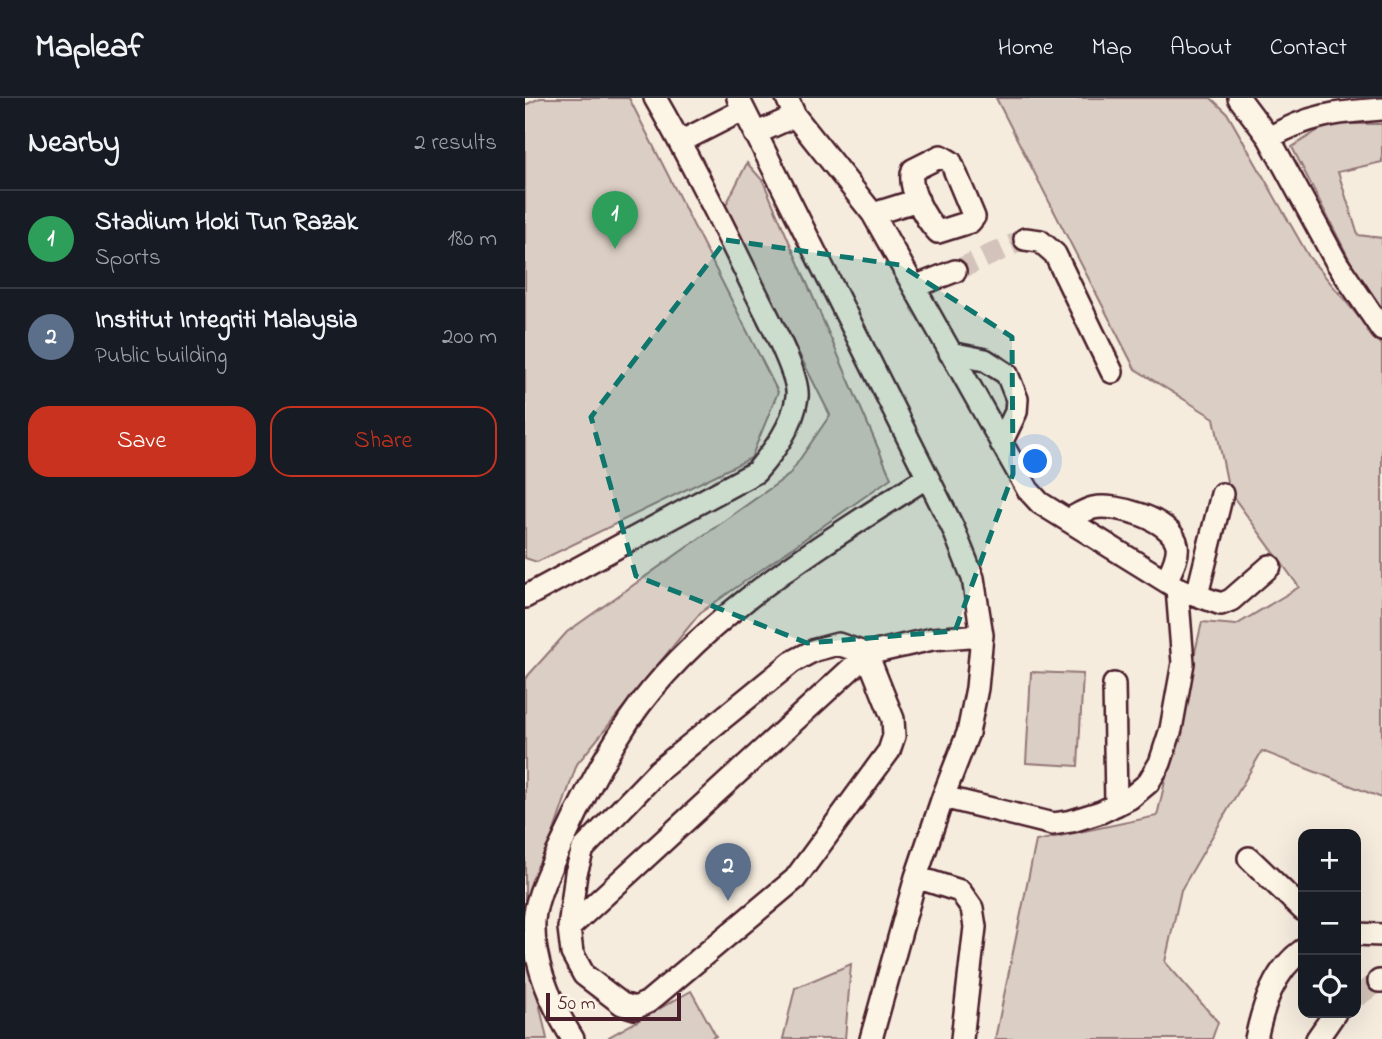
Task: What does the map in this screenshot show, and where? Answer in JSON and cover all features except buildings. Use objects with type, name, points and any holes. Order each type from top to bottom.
[{"type":"street","points":[[531,590],[756,471],[770,456],[787,428],[798,395],[788,359],[680,142],[655,98]]},
{"type":"street","points":[[1239,98],[1269,138],[1337,263],[1382,330]]},
{"type":"street","points":[[680,142],[741,104],[953,528],[973,578],[982,635],[977,688],[968,733],[916,877],[871,1039]]},
{"type":"street","points":[[755,134],[791,107],[873,214],[1028,491],[1040,503],[1180,588],[1221,604],[1231,600],[1270,566]]},
{"type":"street","points":[[1269,138],[1293,124],[1327,115],[1382,108]]},
{"type":"street","points":[[873,214],[918,200]]},
{"type":"street","points":[[1025,239],[1040,242],[1055,254],[1112,372]]},
{"type":"street","points":[[914,288],[954,271]]},
{"type":"street","points":[[950,353],[985,360],[1007,374],[1017,399],[1016,412],[1001,443]]},
{"type":"street","points":[[573,1039],[557,1014],[537,958],[534,918],[546,878],[582,801],[629,720],[671,669],[717,624],[815,550],[927,477]]},
{"type":"street","points":[[1180,588],[1222,495]]},
{"type":"street","points":[[943,797],[1053,824],[1072,821],[1116,806],[1148,783],[1160,763],[1171,729],[1182,663],[1177,546],[1171,531],[1159,522],[1111,507],[1091,508],[1068,520]]},
{"type":"street","points":[[569,928],[867,654],[932,639],[982,635]]},
{"type":"street","points":[[838,644],[867,654],[893,719],[894,736],[889,751],[795,879],[648,1002],[635,1008],[622,1004],[584,975],[572,953],[569,928],[576,873],[583,849],[659,771],[792,662],[815,650],[838,644]]},
{"type":"street","points":[[1114,684],[1116,806]]},
{"type":"street","points":[[1249,858],[1298,905]]},
{"type":"street","points":[[916,877],[960,891],[972,908],[975,927],[962,1039]]},
{"type":"street","points":[[1361,934],[1382,935]]},
{"type":"street","points":[[1257,1039],[1272,987],[1298,953]]},
{"type":"street","points":[[1317,1039],[1332,1018]]},
{"type":"highlighted area","points":[[726,240],[900,265],[1012,337],[1013,474],[955,631],[807,643],[636,576],[591,417]]},
{"type":"shaded area","points":[[540,98],[629,98],[778,392],[751,458],[537,562],[525,558],[525,105]]},
{"type":"shaded area","points":[[996,98],[1211,98],[1227,113],[1309,257],[1382,345],[1382,798],[1262,751],[1181,890],[1165,962],[1218,1022],[1212,1039],[995,1039],[1036,841],[1157,816],[1202,622],[1236,625],[1299,587],[1229,491],[1214,418],[1135,369]]},
{"type":"shaded area","points":[[1328,124],[1382,124],[1382,162],[1338,172],[1358,235],[1382,238],[1382,312],[1368,296],[1292,147]]},
{"type":"shaded area","points":[[747,163],[763,181],[891,478],[700,613],[577,764],[525,915],[525,679],[567,632],[789,475],[830,415],[725,207]]},
{"type":"shaded area","points":[[1031,672],[1083,674],[1078,766],[1026,763]]},
{"type":"shaded area","points":[[525,938],[547,1039],[525,1039]]},
{"type":"shaded area","points":[[851,964],[845,1039],[783,1039],[795,988]]},
{"type":"shaded area","points":[[691,991],[716,1036],[710,1039],[610,1039],[609,1037]]},
{"type":"tunnel","points":[[955,271],[1025,239]]},
{"type":"tunnel","points":[[1361,994],[1379,981]]},
{"type":"place","name":"Stadium Hoki Tun Razak","points":[[615,249]]},
{"type":"place","name":"Institut Integriti Malaysia","points":[[728,901]]}]
